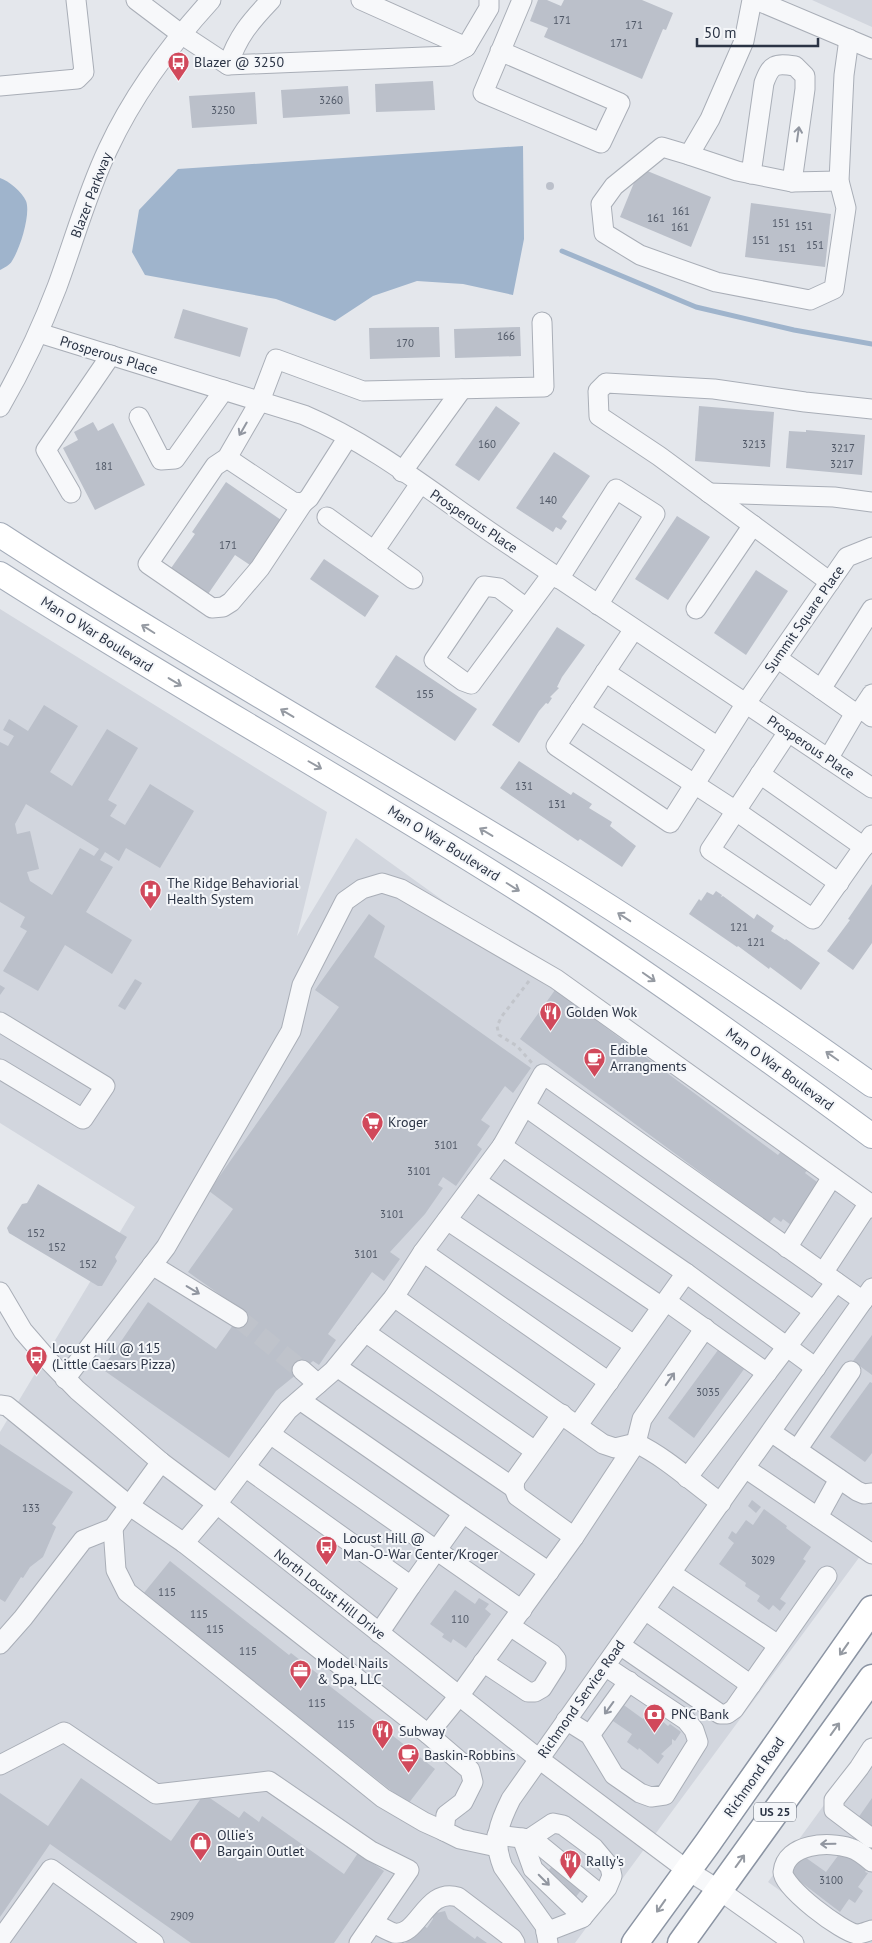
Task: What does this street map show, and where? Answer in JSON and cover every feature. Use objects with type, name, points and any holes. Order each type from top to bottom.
[{"type":"highway","name":"Richmond Road","points":[[635,1943],[872,1609]]},
{"type":"highway","name":"US 25","points":[[681,1943],[871,1681]]},
{"type":"main road","points":[[0,535],[93,596],[189,655],[594,897],[773,1015],[872,1084]]},
{"type":"main road","name":"Man O War Boulevard","points":[[0,574],[94,634],[344,782],[543,905],[712,1020],[872,1136]]},
{"type":"street","points":[[0,86],[76,79],[84,72],[76,0]]},
{"type":"street","points":[[136,0],[181,34],[228,65],[449,56],[466,48],[489,8],[489,0]]},
{"type":"street","name":"Blazer Parkway","points":[[0,407],[39,333],[108,148],[138,94],[181,34],[211,0]]},
{"type":"street","points":[[228,65],[235,44],[252,20],[271,0]]},
{"type":"street","points":[[361,0],[466,48]]},
{"type":"street","points":[[500,51],[620,103],[601,143],[483,93],[500,51],[522,0]]},
{"type":"street","points":[[688,155],[710,119],[744,40],[752,0]]},
{"type":"street","points":[[756,0],[794,7],[849,39],[872,49]]},
{"type":"street","points":[[839,180],[792,182],[737,171],[662,147],[614,186],[601,204],[604,233],[640,255],[716,282],[810,300],[834,289],[846,208],[839,180],[844,75],[849,39]]},
{"type":"street","points":[[751,174],[764,84],[768,72],[773,67],[781,64],[795,66],[805,76],[792,182]]},
{"type":"street","points":[[348,436],[309,498],[303,503],[260,568],[231,602],[223,607],[212,608],[148,564],[215,466],[227,458],[260,401],[276,359],[363,391],[544,387],[542,322]]},
{"type":"street","name":"Prosperous Place","points":[[39,333],[304,415],[330,426],[420,484],[872,788]]},
{"type":"street","points":[[71,493],[46,450],[111,356]]},
{"type":"street","points":[[830,582],[659,456],[599,416],[598,391],[606,382],[714,389],[805,402],[872,408]]},
{"type":"street","points":[[402,472],[462,389]]},
{"type":"street","points":[[139,417],[161,460],[175,459],[224,390]]},
{"type":"street","points":[[227,458],[293,502],[303,503]]},
{"type":"street","points":[[374,551],[420,484]]},
{"type":"street","points":[[526,608],[499,588],[484,586],[434,660],[463,681],[471,684],[526,608],[555,576],[616,489],[655,514],[598,604]]},
{"type":"street","points":[[709,493],[834,497],[872,502]]},
{"type":"street","points":[[328,517],[413,579]]},
{"type":"street","points":[[696,609],[753,525]]},
{"type":"street","name":"Summit Square Place","points":[[580,710],[556,746],[670,823],[746,703],[847,557],[872,547]]},
{"type":"street","points":[[821,689],[872,608]]},
{"type":"street","points":[[634,629],[580,710],[736,811],[839,883]]},
{"type":"street","points":[[777,658],[821,689],[865,708],[828,759]]},
{"type":"street","points":[[605,672],[718,747]]},
{"type":"street","points":[[760,774],[868,841],[813,920],[710,850],[760,774],[788,732]]},
{"type":"street","points":[[65,1379],[166,1247],[291,1031],[302,985],[346,901],[362,889],[382,883],[401,889],[556,979],[871,1205],[830,1278],[814,1311],[687,1478]]},
{"type":"street","points":[[0,1022],[105,1086],[83,1119],[0,1069]]},
{"type":"street","points":[[184,1543],[217,1504],[288,1410],[337,1367],[394,1297],[423,1252],[502,1146],[526,1107],[542,1074],[830,1278],[868,1294]]},
{"type":"street","points":[[526,1107],[814,1311]]},
{"type":"street","points":[[502,1146],[686,1273],[786,1348],[816,1368]]},
{"type":"street","points":[[788,1248],[832,1177]]},
{"type":"street","points":[[476,1181],[664,1304],[705,1328],[767,1373]]},
{"type":"street","points":[[447,1220],[634,1345]]},
{"type":"street","points":[[423,1252],[609,1382]]},
{"type":"street","points":[[152,1265],[238,1318]]},
{"type":"street","points":[[578,1425],[686,1273]]},
{"type":"street","name":"North Locust Hill Drive","points":[[0,1292],[6,1318],[23,1331],[65,1379],[160,1462],[217,1504],[539,1759],[687,1870],[719,1890],[794,1943]]},
{"type":"street","name":"Richmond Service Road","points":[[497,1841],[499,1824],[511,1798],[868,1294]]},
{"type":"street","points":[[394,1297],[578,1425],[602,1444],[615,1448],[636,1442],[720,1503]]},
{"type":"street","points":[[428,1734],[459,1696],[574,1537],[636,1442],[642,1419],[705,1328]]},
{"type":"street","points":[[364,1332],[535,1451]]},
{"type":"street","points":[[337,1367],[514,1488],[518,1496],[574,1537]]},
{"type":"street","points":[[302,1370],[318,1384]]},
{"type":"street","points":[[797,1450],[851,1371]]},
{"type":"street","points":[[300,1400],[549,1572]]},
{"type":"street","points":[[0,1405],[7,1406],[130,1506],[184,1543],[428,1734],[470,1770],[473,1782],[462,1802],[446,1815],[444,1831]]},
{"type":"street","points":[[514,1488],[515,1480],[562,1414]]},
{"type":"street","points":[[771,1432],[857,1491],[864,1494],[872,1493]]},
{"type":"street","points":[[270,1434],[522,1610]]},
{"type":"street","points":[[0,1644],[83,1540],[113,1528],[160,1462]]},
{"type":"street","points":[[245,1467],[411,1586]]},
{"type":"street","points":[[745,1468],[872,1554]]},
{"type":"street","points":[[818,1517],[839,1479]]},
{"type":"street","points":[[379,1633],[463,1513]]},
{"type":"street","points":[[113,1528],[116,1570],[127,1592],[383,1798],[424,1822],[460,1839],[497,1841],[526,1838],[553,1823],[563,1825],[594,1848],[610,1867],[612,1876],[607,1888],[583,1917],[547,1938],[545,1926],[502,1867],[497,1841]]},
{"type":"street","points":[[671,1573],[778,1645]]},
{"type":"street","points":[[620,1645],[720,1714],[727,1714],[734,1709],[827,1576]]},
{"type":"street","points":[[644,1610],[751,1685]]},
{"type":"street","points":[[483,1662],[528,1692],[535,1692],[542,1688],[556,1666],[556,1659],[552,1654],[510,1626]]},
{"type":"street","points":[[566,1720],[590,1735],[614,1775],[640,1793],[650,1797],[665,1795],[698,1742],[694,1730],[686,1720],[605,1666]]},
{"type":"street","points":[[590,1735],[629,1682]]},
{"type":"street","points":[[0,1765],[64,1732],[156,1794],[269,1781],[371,1851],[409,1870],[359,1943]]},
{"type":"street","points":[[870,1838],[834,1810],[834,1800],[866,1772],[872,1748]]},
{"type":"street","points":[[526,1838],[540,1845],[601,1895]]},
{"type":"street","points":[[526,1838],[533,1869],[583,1917]]},
{"type":"street","points":[[872,1862],[863,1854],[851,1848],[837,1844],[822,1844],[802,1847],[788,1860],[783,1872],[784,1878],[793,1890],[830,1920],[857,1934],[872,1930]]},
{"type":"street","points":[[0,1940],[50,1869],[154,1943]]},
{"type":"street","points":[[373,1923],[394,1933],[402,1932],[409,1928],[433,1902],[443,1896],[451,1895],[458,1898],[496,1926],[512,1938],[515,1943]]},
{"type":"path","points":[[539,969],[496,1026],[499,1035],[517,1046],[542,1074]]},
{"type":"shaded area","points":[[812,0],[872,0],[872,27],[823,5]]},
{"type":"shaded area","points":[[0,609],[327,812],[297,936],[356,838],[872,1209],[872,1540],[575,1943],[0,1943],[0,1432],[135,1207],[0,1123]]},
{"type":"shaded area","points":[[872,1739],[872,1943],[853,1943],[768,1882]]},
{"type":"water","points":[[523,146],[524,239],[513,295],[463,284],[417,281],[373,296],[335,321],[276,299],[145,275],[132,252],[139,210],[178,169]]},
{"type":"water","points":[[0,178],[18,191],[24,198],[27,214],[24,231],[15,256],[7,266],[0,270]]},
{"type":"building","points":[[538,0],[547,0],[561,6],[564,0],[642,0],[673,13],[666,30],[663,29],[642,79],[544,37],[548,28],[530,21]]},
{"type":"building","points":[[433,81],[435,110],[376,112],[375,84]]},
{"type":"building","points":[[348,86],[350,114],[283,118],[281,90]]},
{"type":"building","points":[[255,92],[257,124],[192,128],[189,96]]},
{"type":"building","points":[[640,168],[711,197],[691,247],[620,217]]},
{"type":"building","points":[[550,182],[554,186],[550,190],[546,186]]},
{"type":"building","points":[[751,203],[831,214],[825,267],[745,257]]},
{"type":"building","points":[[183,309],[248,328],[240,357],[174,338]]},
{"type":"building","points":[[439,327],[440,357],[370,359],[369,328]]},
{"type":"building","points":[[520,327],[521,356],[455,358],[454,329]]},
{"type":"building","points":[[496,406],[520,423],[479,481],[455,465]]},
{"type":"building","points":[[699,406],[774,412],[770,467],[695,461]]},
{"type":"building","points":[[93,422],[98,431],[113,423],[145,485],[95,510],[63,448],[78,440],[74,432]]},
{"type":"building","points":[[806,430],[865,435],[862,475],[786,468],[789,431],[806,432]]},
{"type":"building","points":[[554,452],[590,476],[562,517],[567,521],[561,530],[556,527],[553,532],[516,508]]},
{"type":"building","points":[[226,482],[284,522],[253,567],[235,555],[206,597],[169,571],[195,534],[192,532]]},
{"type":"building","points":[[677,516],[710,537],[668,600],[635,579]]},
{"type":"building","points":[[324,559],[379,596],[365,617],[310,579]]},
{"type":"building","points":[[756,570],[788,591],[746,655],[714,633]]},
{"type":"building","points":[[557,627],[585,645],[562,677],[557,687],[559,688],[550,697],[552,698],[548,704],[546,703],[539,711],[519,743],[492,725]]},
{"type":"building","points":[[396,655],[477,709],[455,741],[375,687]]},
{"type":"building","points":[[44,705],[78,726],[50,772],[72,786],[107,729],[138,748],[108,800],[117,805],[110,816],[125,825],[150,784],[194,811],[160,868],[126,848],[119,861],[105,852],[100,860],[113,867],[86,912],[132,940],[112,974],[65,945],[38,991],[3,971],[27,931],[20,927],[25,917],[0,902],[0,742],[8,746],[14,736],[3,730],[9,719],[28,731]],"holes":[[[26,804],[99,849],[94,856],[80,848],[52,895],[30,881],[27,872],[39,869],[30,831],[17,834],[15,824]]]},
{"type":"building","points":[[519,761],[571,795],[573,792],[592,804],[589,808],[612,822],[610,826],[636,846],[622,867],[580,839],[578,841],[500,788]]},
{"type":"building","points":[[872,884],[872,943],[853,970],[827,951],[850,920],[848,919]]},
{"type":"building","points":[[716,891],[722,895],[721,897],[723,896],[754,919],[757,914],[774,926],[771,931],[786,939],[820,963],[801,990],[770,967],[769,969],[689,914],[699,899],[701,901],[707,892],[713,895]]},
{"type":"building","points":[[369,914],[385,926],[374,957],[531,1068],[513,1093],[505,1086],[481,1120],[490,1126],[477,1145],[482,1149],[456,1186],[443,1177],[438,1185],[443,1188],[425,1214],[390,1252],[400,1259],[384,1281],[372,1272],[328,1334],[336,1340],[319,1365],[313,1361],[276,1391],[229,1458],[102,1369],[148,1302],[216,1349],[243,1311],[188,1272],[233,1209],[209,1191],[339,1007],[315,990]]},
{"type":"building","points":[[135,979],[142,983],[125,1010],[118,1006]]},
{"type":"building","points":[[0,985],[5,988],[0,995]]},
{"type":"building","points":[[555,990],[778,1155],[783,1149],[809,1168],[805,1173],[821,1185],[791,1225],[783,1219],[781,1222],[774,1217],[769,1223],[520,1039]]},
{"type":"building","points":[[38,1184],[127,1237],[115,1257],[117,1261],[102,1286],[98,1286],[9,1233],[7,1228],[22,1204],[27,1203]]},
{"type":"building","points":[[872,1335],[872,1375],[853,1361]]},
{"type":"building","points":[[721,1346],[747,1365],[694,1438],[668,1418]]},
{"type":"building","points":[[870,1382],[872,1383],[872,1453],[865,1462],[830,1437]]},
{"type":"building","points":[[0,1444],[73,1492],[52,1524],[56,1527],[43,1557],[30,1567],[23,1578],[21,1577],[5,1602],[0,1599]]},
{"type":"building","points":[[752,1500],[761,1507],[756,1513],[748,1506]]},
{"type":"building","points":[[764,1509],[811,1547],[803,1559],[806,1561],[780,1599],[786,1603],[780,1611],[773,1605],[769,1610],[757,1601],[760,1596],[745,1586],[746,1583],[719,1564],[734,1543],[728,1538],[732,1531],[736,1534],[746,1520],[753,1525]]},
{"type":"building","points":[[170,1561],[289,1655],[291,1653],[318,1674],[317,1676],[435,1769],[408,1804],[143,1594]]},
{"type":"building","points":[[455,1590],[475,1604],[479,1598],[489,1604],[485,1609],[491,1614],[466,1648],[453,1639],[451,1643],[442,1637],[444,1634],[430,1624]]},
{"type":"building","name":"PNC Bank","points":[[621,1703],[643,1719],[649,1710],[668,1726],[670,1724],[681,1732],[675,1741],[672,1739],[672,1744],[661,1754],[664,1756],[658,1764],[639,1748],[638,1750],[627,1742],[632,1734],[610,1719]]},
{"type":"building","name":"Ollie's Bargain Outlet","points":[[81,1778],[171,1841],[204,1794],[239,1818],[244,1811],[259,1822],[262,1816],[344,1874],[358,1853],[384,1871],[334,1943],[191,1943],[50,1844],[0,1917],[0,1793],[48,1826]]},
{"type":"building","points":[[872,1798],[872,1828],[858,1818]]},
{"type":"building","points":[[840,1853],[846,1857],[849,1853],[867,1869],[865,1872],[868,1873],[858,1887],[863,1891],[855,1903],[849,1899],[840,1912],[789,1873],[802,1855],[826,1872]]},
{"type":"building","name":"Rally's","points":[[554,1864],[585,1885],[575,1898],[562,1887],[564,1884],[548,1871]]},
{"type":"building","points":[[445,1911],[448,1919],[475,1939],[477,1936],[487,1943],[405,1943],[420,1923],[427,1928],[433,1919],[432,1914]]},
{"type":"waterway","points":[[562,251],[696,307],[794,330],[872,344]]},
{"type":"tunnel","points":[[238,1318],[302,1370]]},
{"type":"place","name":"Blazer @ 3250","points":[[178,81]]},
{"type":"place","name":"The Ridge Behaviorial Health System","points":[[151,910]]},
{"type":"place","name":"Golden Wok","points":[[550,1031]]},
{"type":"place","name":"Edible Arrangments","points":[[594,1077]]},
{"type":"place","name":"Kroger","points":[[372,1141]]},
{"type":"place","name":"Locust Hill @ 115 (Little Caesars Pizza)","points":[[36,1375]]},
{"type":"place","name":"Locust Hill @ Man-O-War Center/Kroger","points":[[327,1565]]},
{"type":"place","name":"Model Nails & Spa, LLC","points":[[301,1690]]},
{"type":"place","name":"PNC Bank","points":[[655,1733]]},
{"type":"place","name":"Subway","points":[[383,1750]]},
{"type":"place","name":"Baskin-Robbins","points":[[408,1774]]},
{"type":"place","name":"Ollie's Bargain Outlet","points":[[201,1862]]},
{"type":"place","name":"Rally's","points":[[570,1880]]}]
